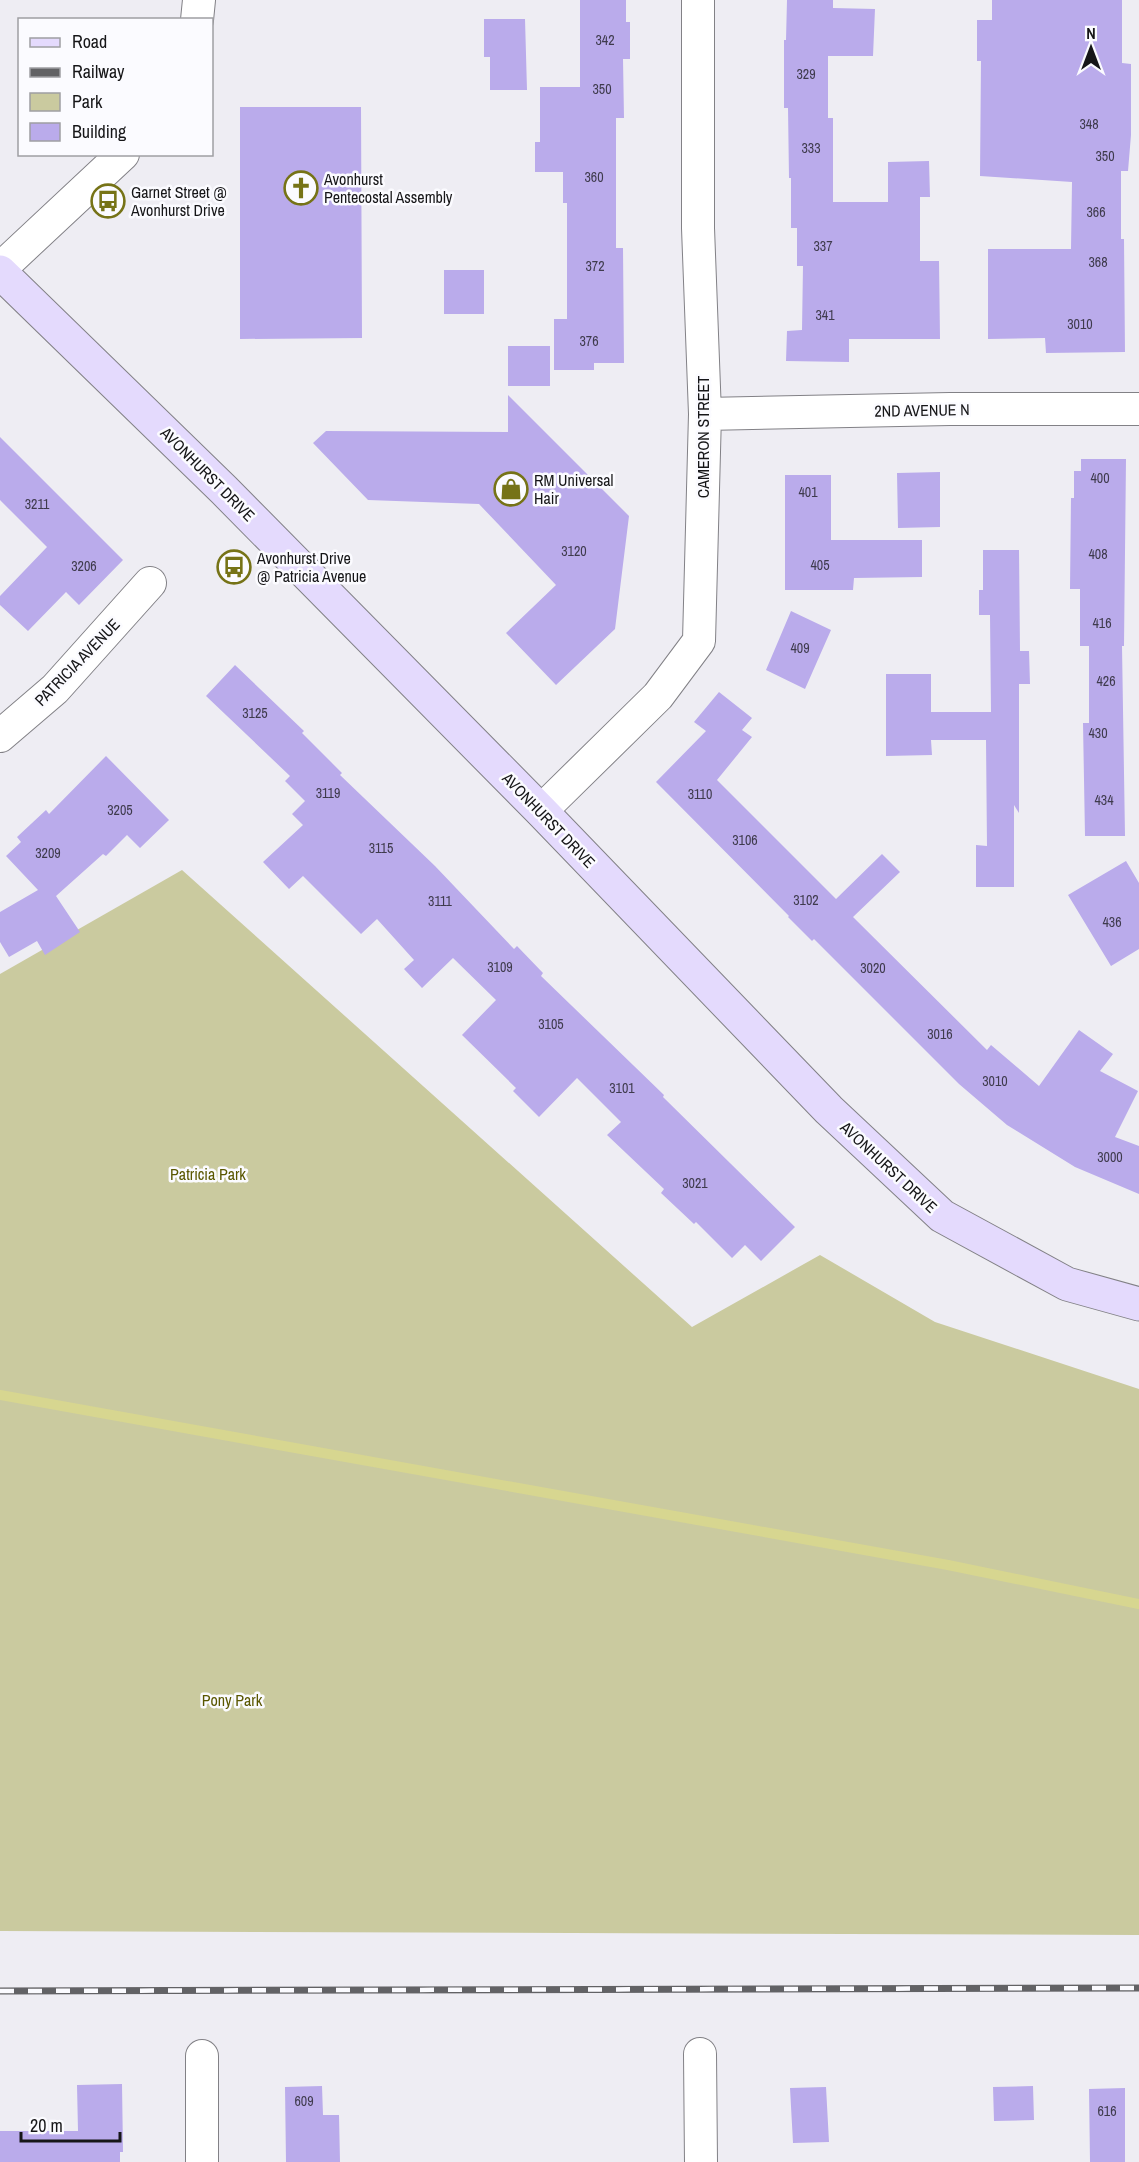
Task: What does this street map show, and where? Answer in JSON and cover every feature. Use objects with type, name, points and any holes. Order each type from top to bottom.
[{"type":"street","points":[[197,18],[199,0]]},
{"type":"street","name":"CAMERON STREET","points":[[541,811],[658,696],[699,641],[705,414],[698,228],[698,0]]},
{"type":"street","points":[[0,270],[121,156]]},
{"type":"street","name":"AVONHURST DRIVE","points":[[0,270],[224,490],[541,811],[829,1110],[942,1216],[1067,1284],[1139,1304]]},
{"type":"street","name":"2ND AVENUE N","points":[[705,414],[950,409],[1139,409]]},
{"type":"street","name":"PATRICIA AVENUE","points":[[0,736],[55,689],[150,583]]},
{"type":"street","points":[[700,2054],[701,2162]]},
{"type":"street","points":[[202,2056],[202,2162]]},
{"type":"green space","points":[[182,870],[692,1327],[820,1255],[935,1322],[1139,1389],[1139,1935],[0,1931],[0,974]]},
{"type":"building","points":[[580,0],[626,0],[626,22],[630,22],[630,59],[623,59],[624,118],[616,118],[616,248],[623,248],[624,363],[594,363],[594,370],[554,370],[554,319],[567,319],[567,203],[563,203],[563,172],[535,172],[535,142],[540,142],[540,87],[580,87]]},
{"type":"building","points":[[787,0],[833,0],[833,8],[875,9],[873,56],[828,56],[828,118],[833,118],[833,202],[888,202],[888,162],[929,161],[930,197],[920,197],[920,261],[939,261],[940,339],[849,339],[849,362],[786,361],[787,331],[802,330],[803,266],[797,266],[797,228],[791,228],[788,108],[784,108],[784,40],[786,40]]},
{"type":"building","points":[[992,0],[1122,0],[1122,63],[1131,64],[1131,135],[1128,171],[1121,171],[1125,352],[1046,353],[1045,338],[988,339],[988,249],[1071,249],[1072,182],[980,176],[981,61],[977,61],[977,20],[992,20]]},
{"type":"building","points":[[484,19],[525,19],[527,90],[490,90],[490,57],[484,57]]},
{"type":"building","name":"Avonhurst Pentecostal Assembly","points":[[240,107],[361,107],[362,338],[240,339]]},
{"type":"building","points":[[444,270],[484,270],[484,314],[444,314]]},
{"type":"building","points":[[508,346],[550,346],[550,386],[508,386]]},
{"type":"building","points":[[508,395],[629,516],[615,629],[556,685],[506,633],[556,585],[479,504],[368,500],[313,443],[326,431],[508,432]]},
{"type":"building","points":[[0,437],[123,560],[79,605],[66,592],[28,631],[0,605],[0,596],[47,547],[0,500]]},
{"type":"building","points":[[1081,459],[1126,459],[1124,646],[1122,646],[1125,836],[1085,836],[1083,723],[1089,723],[1089,646],[1080,646],[1080,589],[1070,589],[1071,498],[1074,498],[1074,471],[1081,471]]},
{"type":"building","points":[[940,472],[940,527],[898,528],[897,473]]},
{"type":"building","points":[[785,475],[831,475],[831,540],[922,540],[922,577],[854,578],[853,590],[785,590]]},
{"type":"building","points":[[983,550],[1019,550],[1020,651],[1029,651],[1030,684],[1019,684],[1019,813],[1014,805],[1014,887],[976,887],[976,845],[987,846],[986,740],[931,740],[932,755],[886,756],[886,674],[931,674],[931,712],[991,712],[990,615],[979,615],[979,590],[983,590]]},
{"type":"building","points":[[791,611],[831,630],[805,689],[766,670]]},
{"type":"building","points":[[235,665],[304,731],[302,733],[342,773],[340,775],[435,866],[514,949],[517,946],[543,973],[541,976],[664,1095],[663,1097],[795,1227],[761,1261],[745,1245],[732,1258],[696,1222],[694,1224],[661,1193],[664,1189],[607,1135],[621,1122],[577,1078],[539,1117],[513,1091],[516,1088],[462,1035],[496,1000],[453,958],[422,988],[404,969],[414,960],[377,919],[361,934],[303,876],[289,889],[263,862],[303,825],[292,814],[305,801],[285,781],[290,776],[206,696]]},
{"type":"building","points":[[719,692],[752,718],[742,730],[752,737],[717,780],[836,899],[882,854],[900,872],[853,917],[987,1050],[991,1045],[1039,1086],[1079,1030],[1113,1054],[1100,1071],[1138,1091],[1115,1137],[1139,1146],[1139,1194],[1075,1167],[1007,1125],[959,1084],[814,939],[812,941],[656,782],[706,731],[694,722]]},
{"type":"building","points":[[106,756],[169,820],[140,848],[127,835],[106,856],[103,854],[56,896],[80,932],[45,955],[37,941],[9,957],[0,942],[0,912],[38,890],[6,856],[21,842],[17,837],[46,810],[49,814]]},
{"type":"building","points":[[1126,861],[1139,883],[1139,949],[1111,966],[1068,895]]},
{"type":"building","points":[[122,2084],[123,2152],[120,2152],[120,2162],[0,2162],[0,2131],[78,2131],[77,2085]]},
{"type":"building","points":[[322,2086],[323,2115],[339,2115],[340,2162],[286,2162],[285,2087]]},
{"type":"building","points":[[1033,2086],[1034,2120],[994,2121],[993,2087]]},
{"type":"building","points":[[826,2087],[829,2142],[793,2143],[790,2088]]},
{"type":"building","points":[[1125,2088],[1125,2162],[1090,2162],[1089,2089]]},
{"type":"waterway","points":[[0,1395],[948,1565],[1139,1604]]},
{"type":"railway","points":[[0,1991],[1139,1988]]},
{"type":"place","name":"Avonhurst Pentecostal Assembly","points":[[301,188]]},
{"type":"place","name":"Garnet Street @ Avonhurst Drive","points":[[108,201]]},
{"type":"place","name":"RM Universal Hair","points":[[511,489]]},
{"type":"place","name":"Avonhurst Drive @ Patricia Avenue","points":[[234,567]]},
{"type":"park label","name":"Patricia Park","points":[[208,1174]]},
{"type":"park label","name":"Pony Park","points":[[232,1700]]}]
